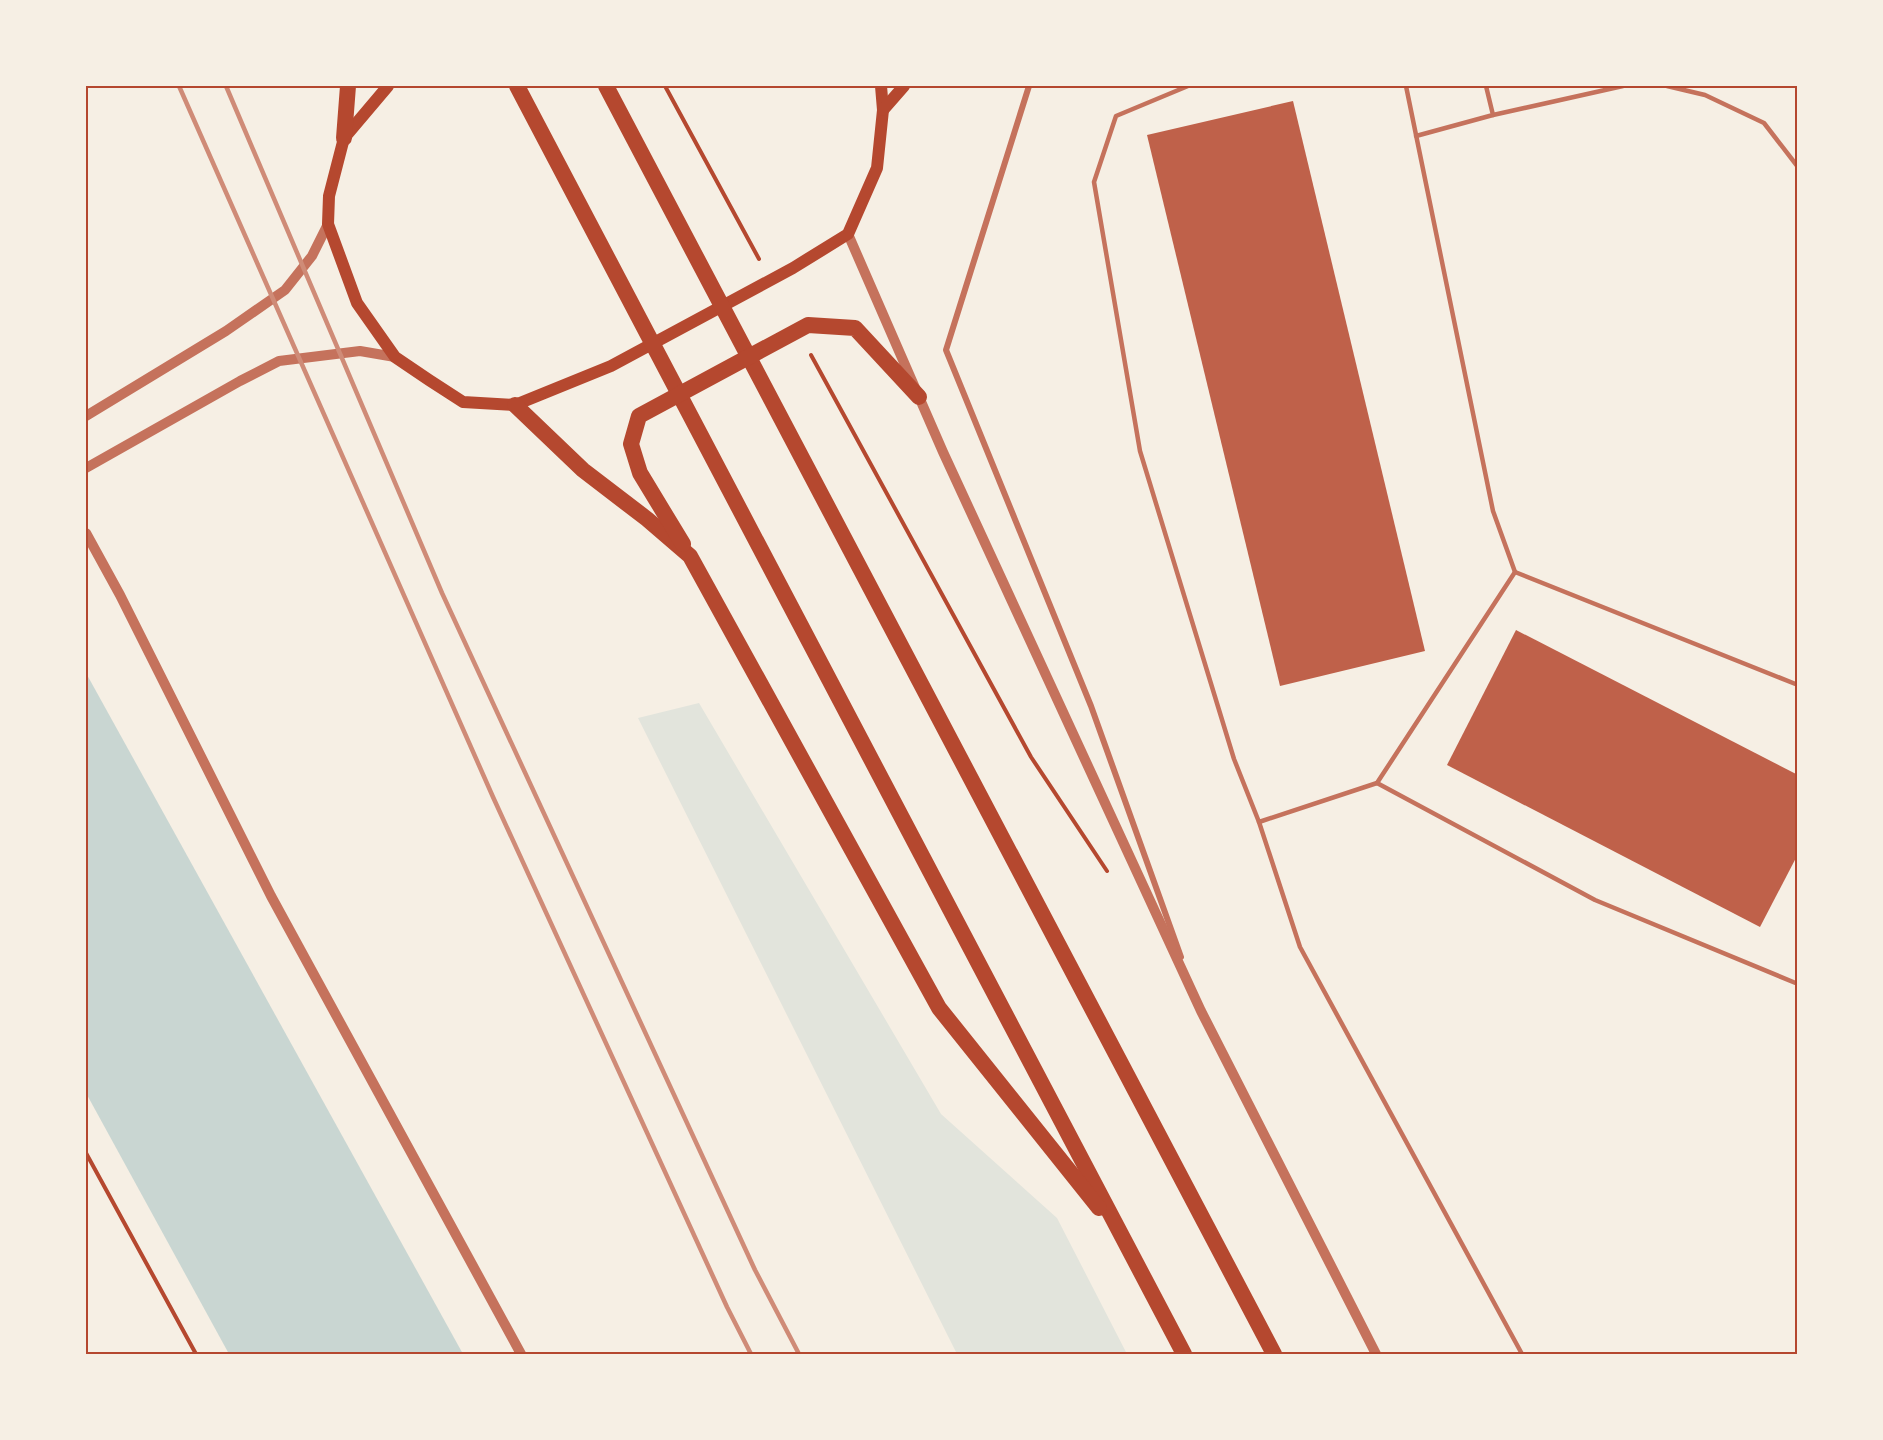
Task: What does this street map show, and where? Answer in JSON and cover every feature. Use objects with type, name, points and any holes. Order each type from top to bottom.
[{"type":"highway","points":[[344,138],[348,86]]},
{"type":"highway","points":[[517,86],[1184,1354]]},
{"type":"highway","points":[[606,86],[1274,1354]]},
{"type":"highway","points":[[919,397],[855,328],[808,326],[639,416],[631,444],[640,473],[690,556],[939,1008],[1123,1238]]},
{"type":"highway","points":[[515,405],[583,470],[647,519],[690,556]]},
{"type":"main road","points":[[388,86],[344,138],[329,196],[328,224],[357,303],[395,357],[463,402],[515,405],[611,366],[793,268],[848,234],[878,168],[883,110],[881,86]]},
{"type":"main road","points":[[883,110],[903,86]]},
{"type":"street","points":[[1029,86],[946,350],[1091,706],[1201,1011]]},
{"type":"street","points":[[86,416],[226,331],[285,290],[312,256],[328,224]]},
{"type":"street","points":[[848,234],[919,397],[1201,1011],[1376,1354]]},
{"type":"street","points":[[86,468],[279,361],[360,351],[395,357]]},
{"type":"street","points":[[86,533],[120,595],[271,896],[521,1354]]},
{"type":"lane","points":[[1188,86],[1116,116],[1094,182],[1140,451],[1234,759],[1259,822],[1300,947],[1522,1354]]},
{"type":"lane","points":[[1406,86],[1493,511],[1515,572],[1797,685]]},
{"type":"lane","points":[[1486,86],[1493,115]]},
{"type":"lane","points":[[1416,136],[1493,115],[1623,86]]},
{"type":"lane","points":[[1667,86],[1705,95],[1764,123],[1797,166]]},
{"type":"lane","points":[[1259,822],[1377,783],[1515,572]]},
{"type":"lane","points":[[1377,783],[1595,900],[1797,984]]},
{"type":"path","points":[[664,86],[759,259]]},
{"type":"path","points":[[810,353],[1031,757],[1110,874]]},
{"type":"path","points":[[86,1153],[196,1354]]},
{"type":"shaded area","points":[[86,673],[463,1354],[229,1354],[86,1093]]},
{"type":"shaded area","points":[[699,703],[941,1114],[1057,1218],[1127,1354],[957,1354],[638,718]]},
{"type":"building","points":[[1293,101],[1425,651],[1280,686],[1147,135]]},
{"type":"building","points":[[1516,630],[1798,775],[1798,854],[1760,927],[1447,765]]},
{"type":"railway","points":[[179,86],[493,797],[727,1307],[751,1354]]},
{"type":"railway","points":[[226,86],[442,593],[755,1270],[799,1354]]}]
